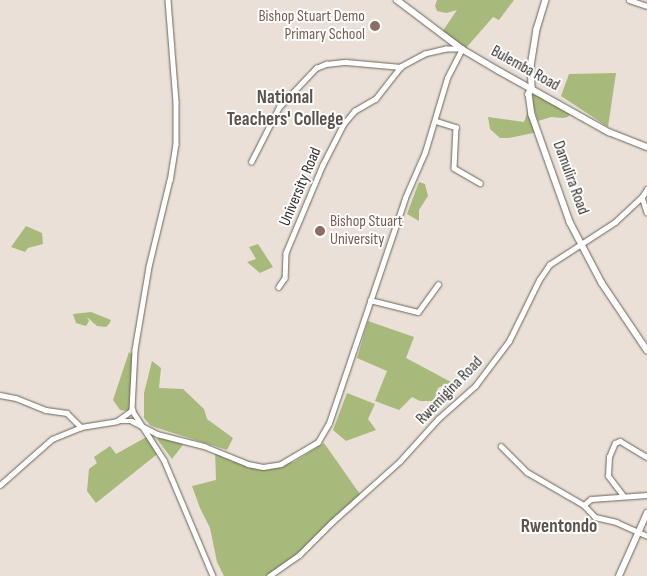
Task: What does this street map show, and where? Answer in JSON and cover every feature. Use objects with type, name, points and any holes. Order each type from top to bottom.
[{"type":"street","points":[[168,0],[176,102],[176,144],[170,180],[149,267],[135,350],[132,410],[164,460],[213,576]]},
{"type":"street","name":"Bulemba Road","points":[[397,0],[462,49],[609,132],[647,147]]},
{"type":"street","name":"Damulira Road","points":[[546,0],[530,66],[532,88],[529,94],[532,115],[570,222],[602,283],[647,350]]},
{"type":"street","points":[[629,0],[647,6]]},
{"type":"street","name":"University Road","points":[[279,287],[286,278],[286,253],[340,129],[355,111],[376,99],[401,67],[425,54],[446,49],[462,49]]},
{"type":"street","points":[[0,485],[25,465],[46,443],[81,427],[116,421],[127,420],[140,424],[157,434],[204,446],[254,466],[282,464],[315,446],[326,430],[405,198],[426,152],[448,78],[462,49]]},
{"type":"street","points":[[250,162],[279,107],[316,68],[326,64],[346,62],[401,67]]},
{"type":"street","points":[[436,121],[456,127],[454,168],[480,183]]},
{"type":"street","name":"Rwemigina Road","points":[[269,576],[299,556],[400,461],[438,419],[476,386],[509,341],[529,297],[545,270],[560,256],[583,244],[615,222],[642,197],[647,189]]},
{"type":"street","points":[[642,197],[647,212]]},
{"type":"street","points":[[370,300],[418,312],[438,284]]},
{"type":"street","points":[[0,395],[16,398],[46,410],[68,413],[81,427]]},
{"type":"street","points":[[116,421],[132,410]]},
{"type":"street","points":[[623,496],[608,476],[606,466],[615,442],[620,441],[647,457]]},
{"type":"street","points":[[501,446],[527,472],[584,505],[595,517],[616,522],[647,536]]},
{"type":"street","points":[[584,505],[592,498],[647,495]]},
{"type":"street","points":[[619,576],[640,533],[647,513]]},
{"type":"green space","points":[[437,0],[514,0],[499,20],[493,17],[466,48],[442,32],[457,10],[446,13],[437,11],[435,6]]},
{"type":"green space","points":[[616,73],[608,127],[561,96],[569,74]]},
{"type":"green space","points":[[533,90],[572,111],[568,117],[551,117],[538,121],[533,106]]},
{"type":"green space","points":[[529,108],[538,132],[500,138],[490,129],[488,117],[524,122]]},
{"type":"green space","points":[[419,182],[425,184],[428,196],[419,210],[419,221],[407,214]]},
{"type":"green space","points":[[26,226],[42,233],[43,244],[28,248],[25,252],[11,247]]},
{"type":"green space","points":[[258,244],[273,267],[260,273],[247,262],[256,259],[249,247]]},
{"type":"green space","points":[[91,312],[111,320],[109,324],[106,327],[97,326],[87,317],[89,321],[86,326],[76,323],[73,314]]},
{"type":"green space","points":[[368,321],[414,337],[406,358],[451,382],[438,388],[434,401],[420,401],[412,397],[399,410],[375,401],[387,371],[357,358]]},
{"type":"green space","points":[[129,352],[134,356],[134,407],[128,411],[120,410],[113,400]]},
{"type":"green space","points":[[152,361],[161,368],[159,388],[183,389],[204,409],[207,419],[233,438],[227,450],[151,426],[144,418],[144,393]]},
{"type":"green space","points":[[347,393],[375,404],[368,419],[376,430],[346,441],[333,430]]},
{"type":"green space","points":[[150,435],[161,451],[96,503],[87,491],[89,469],[97,463],[94,457],[110,446],[116,454]]},
{"type":"green space","points":[[160,436],[185,442],[172,459],[157,439]]},
{"type":"green space","points":[[324,443],[362,497],[320,536],[302,556],[270,576],[224,576],[217,562],[210,528],[192,486],[216,480],[215,449],[249,463],[270,468],[294,462]]},
{"type":"place","name":"Bishop Stuart Demo Primary School","points":[[375,26]]},
{"type":"place","name":"Bishop Stuart University","points":[[320,231]]},
{"type":"district","name":"National Teachers' College","points":[[285,109]]},
{"type":"district","name":"Rwentondo","points":[[559,527]]}]
